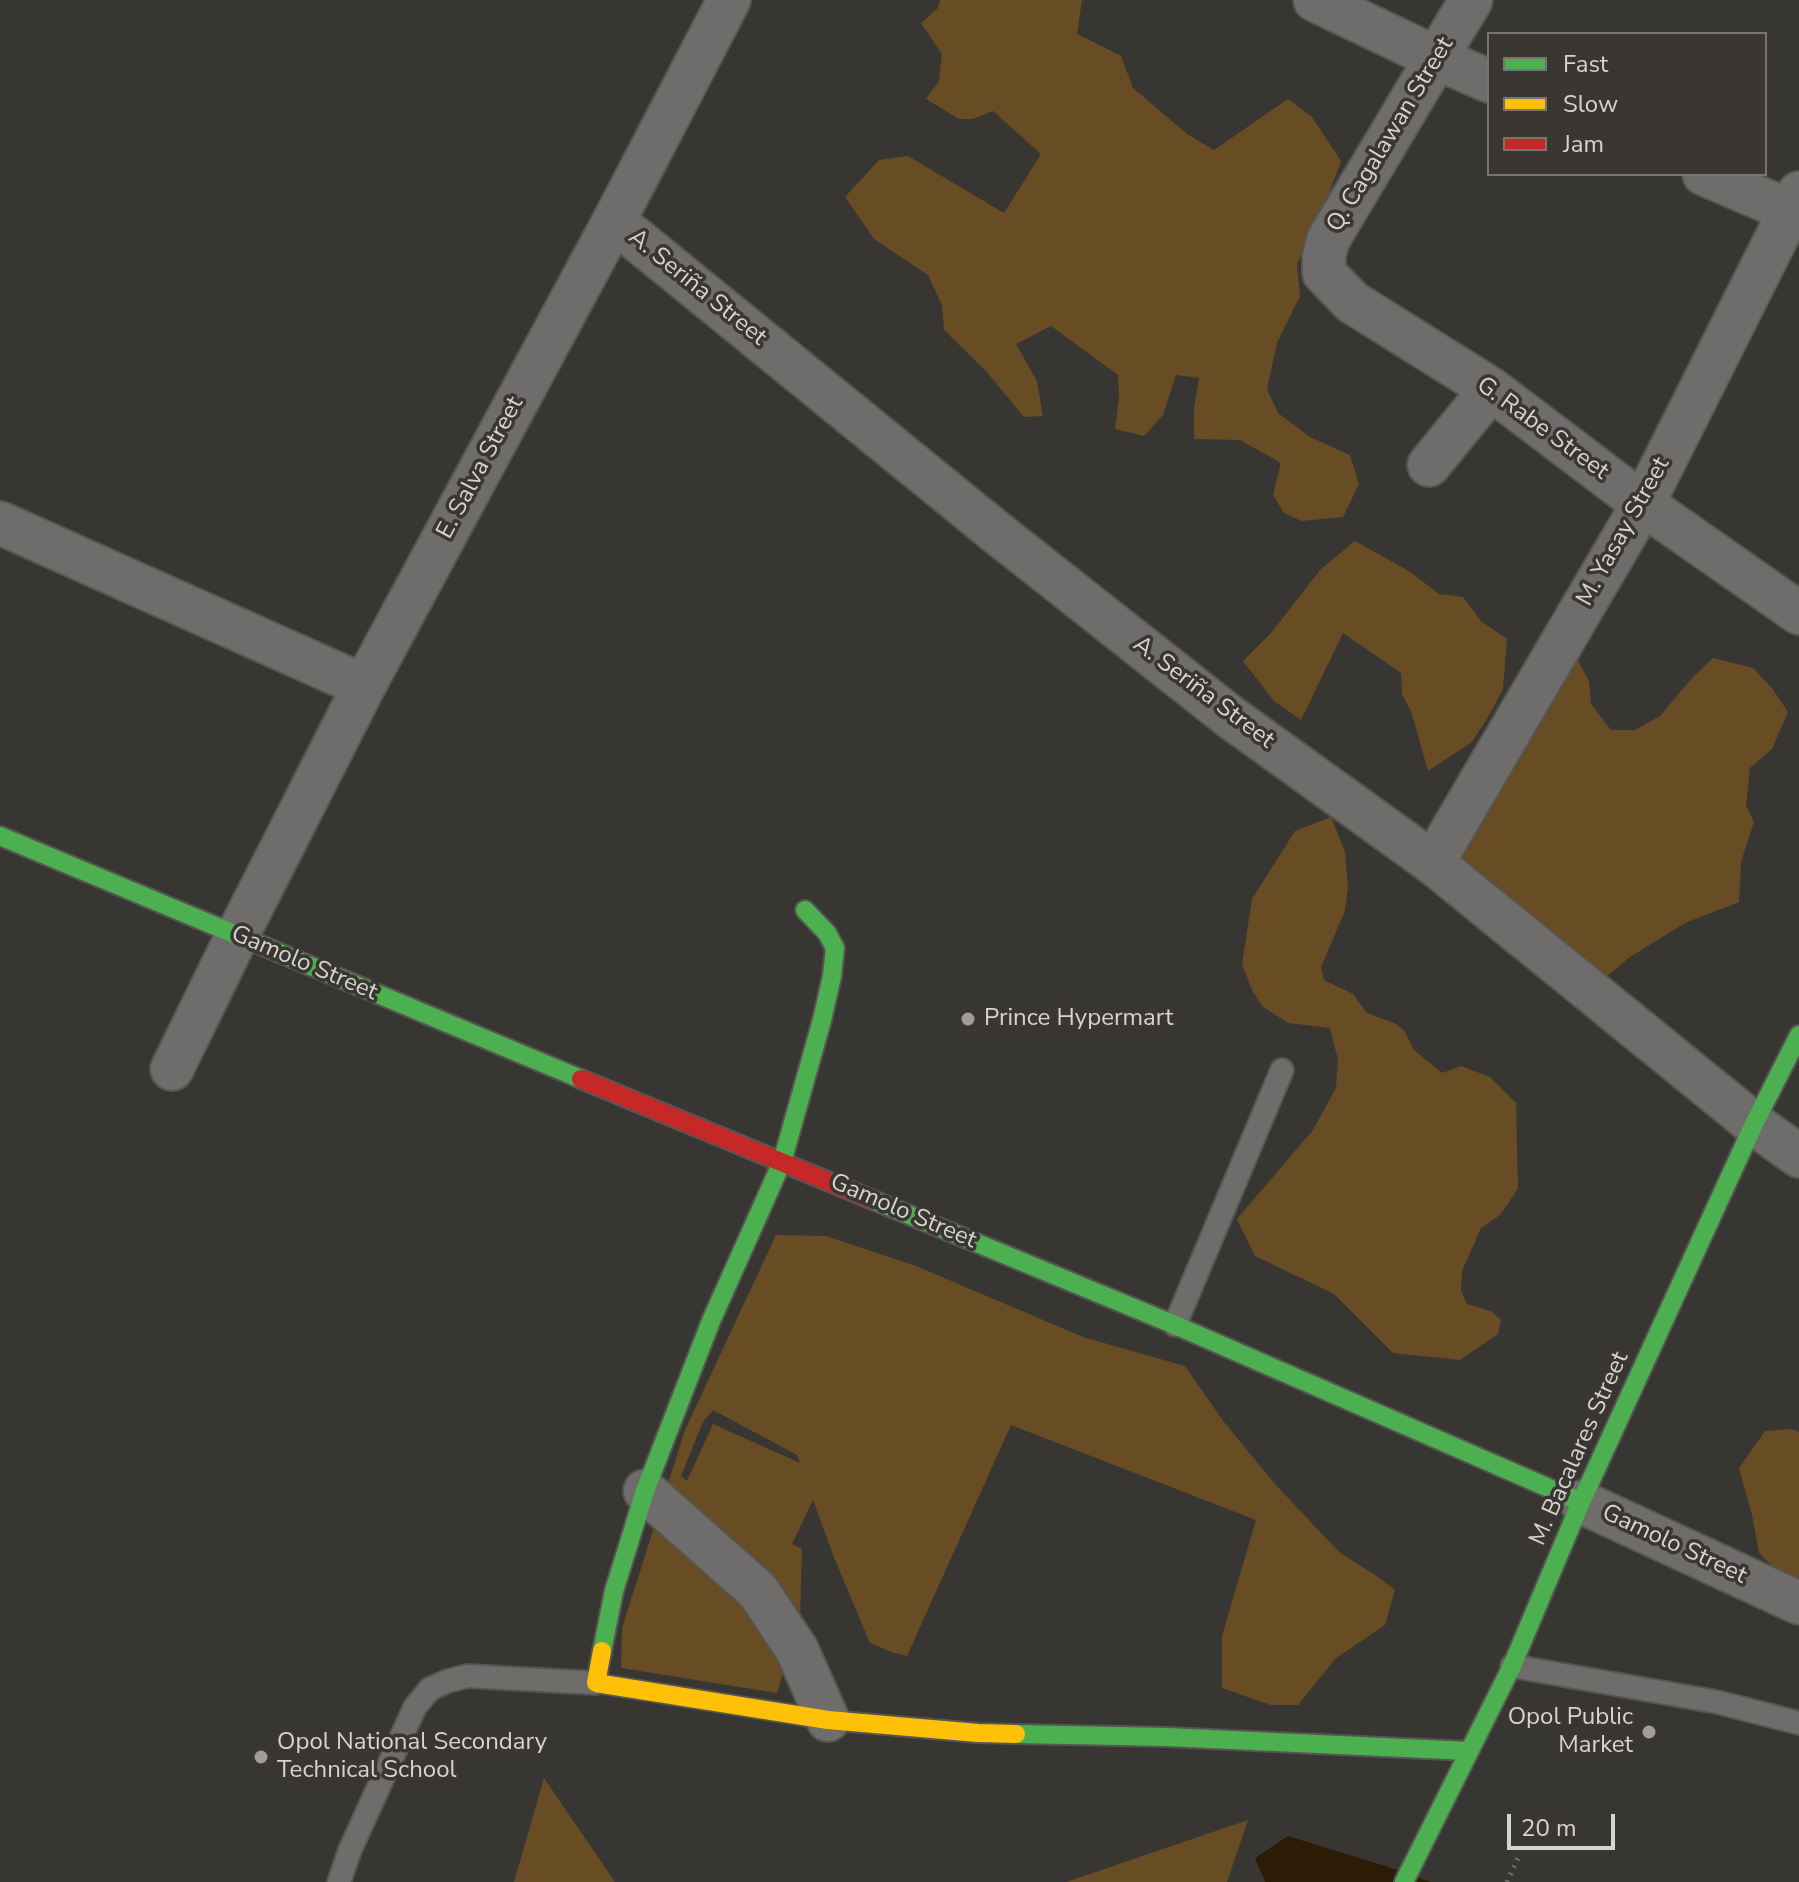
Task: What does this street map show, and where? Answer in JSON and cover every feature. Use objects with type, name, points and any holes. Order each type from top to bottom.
[{"type":"street","name":"E. Salva Street","points":[[172,1069],[364,686],[729,0]]},
{"type":"street","points":[[1315,0],[1487,80]]},
{"type":"street","name":"Q. Cagalawan Street","points":[[1324,273],[1328,240],[1471,0]]},
{"type":"street","points":[[1710,176],[1796,207]]},
{"type":"street","name":"M. Yasay Street","points":[[1433,863],[1643,504],[1796,207]]},
{"type":"street","name":"A. Seriña Street","points":[[614,221],[996,532],[1229,716],[1433,863],[1754,1124],[1799,1156]]},
{"type":"street","name":"G. Rabe Street","points":[[1324,273],[1352,302],[1491,389],[1643,504],[1799,613]]},
{"type":"street","points":[[1429,465],[1491,389]]},
{"type":"street","points":[[0,523],[364,686]]},
{"type":"street","name":"Gamolo Street","points":[[0,836],[1175,1325],[1581,1502],[1799,1603]]},
{"type":"street","points":[[805,910],[827,933],[835,948],[822,1020],[782,1162],[711,1321],[645,1491],[614,1591],[596,1683],[828,1720],[978,1733],[1167,1737],[1469,1751]]},
{"type":"street","name":"M. Bacalares Street","points":[[1404,1882],[1512,1666],[1581,1502],[1754,1124],[1799,1035]]},
{"type":"street","points":[[645,1491],[758,1591],[797,1650],[828,1720]]},
{"type":"lane","points":[[1175,1325],[1282,1070]]},
{"type":"lane","points":[[1512,1666],[1717,1702],[1799,1723]]},
{"type":"lane","points":[[339,1882],[350,1850],[415,1707],[430,1689],[467,1676],[596,1683]]},
{"type":"path","points":[[1507,1882],[1519,1856]]},
{"type":"shaded area","points":[[940,0],[1082,0],[1077,34],[1121,56],[1133,88],[1187,134],[1214,150],[1288,99],[1312,117],[1341,161],[1319,221],[1297,264],[1300,296],[1277,343],[1267,389],[1278,413],[1310,437],[1350,455],[1359,484],[1343,517],[1301,521],[1283,512],[1273,494],[1281,463],[1240,440],[1194,439],[1194,408],[1199,378],[1176,375],[1163,415],[1144,436],[1115,429],[1118,375],[1051,326],[1016,344],[1037,381],[1043,416],[1024,417],[986,371],[944,330],[942,305],[928,275],[874,239],[845,197],[879,160],[908,156],[1004,213],[1041,154],[993,111],[973,119],[959,119],[926,99],[939,81],[942,54],[921,23],[938,8]]},
{"type":"shaded area","points":[[1355,541],[1409,571],[1439,594],[1463,597],[1481,621],[1507,639],[1503,689],[1487,719],[1472,742],[1428,771],[1411,711],[1402,694],[1401,673],[1343,633],[1301,720],[1274,701],[1243,661],[1271,633],[1321,569]]},
{"type":"shaded area","points":[[1577,658],[1589,682],[1591,704],[1611,730],[1635,730],[1660,716],[1713,658],[1753,668],[1772,688],[1788,712],[1772,749],[1750,768],[1746,806],[1754,822],[1741,862],[1739,902],[1685,923],[1630,957],[1600,982],[1449,853]]},
{"type":"shaded area","points":[[1331,817],[1345,852],[1348,887],[1345,911],[1321,967],[1324,980],[1353,994],[1367,1013],[1404,1030],[1414,1050],[1442,1073],[1461,1066],[1490,1077],[1516,1103],[1518,1189],[1500,1215],[1481,1228],[1462,1271],[1461,1290],[1467,1304],[1491,1311],[1501,1320],[1498,1334],[1460,1360],[1393,1353],[1334,1294],[1255,1256],[1237,1219],[1313,1130],[1336,1088],[1338,1060],[1330,1028],[1288,1023],[1262,1006],[1242,964],[1252,899],[1295,831]]},
{"type":"shaded area","points":[[776,1235],[826,1236],[916,1266],[1083,1337],[1185,1366],[1224,1422],[1275,1484],[1339,1552],[1395,1590],[1385,1625],[1336,1658],[1298,1705],[1271,1705],[1222,1688],[1222,1636],[1256,1520],[1011,1425],[907,1656],[870,1643],[813,1500],[792,1544],[802,1549],[800,1617],[777,1693],[621,1668],[622,1628],[685,1430]],"holes":[[[713,1410],[797,1455],[800,1463],[713,1424],[687,1481],[681,1476],[703,1422]]]},
{"type":"shaded area","points":[[1791,1429],[1799,1432],[1799,1587],[1781,1575],[1759,1553],[1739,1468],[1765,1431]]},
{"type":"shaded area","points":[[544,1778],[615,1882],[514,1882]]},
{"type":"shaded area","points":[[1248,1820],[1227,1882],[1066,1882]]},
{"type":"shaded area","points":[[1288,1836],[1431,1882],[1265,1882],[1255,1858]]},
{"type":"traffic: fast","points":[[0,836],[581,1079]]},
{"type":"traffic: fast","points":[[602,1651],[614,1591],[645,1491],[711,1321],[782,1162],[822,1020],[835,948],[827,933],[805,910]]},
{"type":"traffic: fast","points":[[1404,1882],[1512,1666],[1581,1502],[1754,1124],[1799,1035]]},
{"type":"traffic: fast","points":[[873,1200],[1175,1325],[1581,1502]]},
{"type":"traffic: fast","points":[[1016,1734],[1167,1737],[1469,1751]]},
{"type":"traffic: slow","points":[[602,1651],[596,1683],[828,1720],[1016,1734]]},
{"type":"traffic: jam","points":[[581,1079],[873,1200]]},
{"type":"place","name":"Prince Hypermart","points":[[968,1019]]},
{"type":"place","name":"Opol Public Market","points":[[1649,1732]]},
{"type":"place","name":"Opol National Secondary Technical School","points":[[261,1757]]}]
